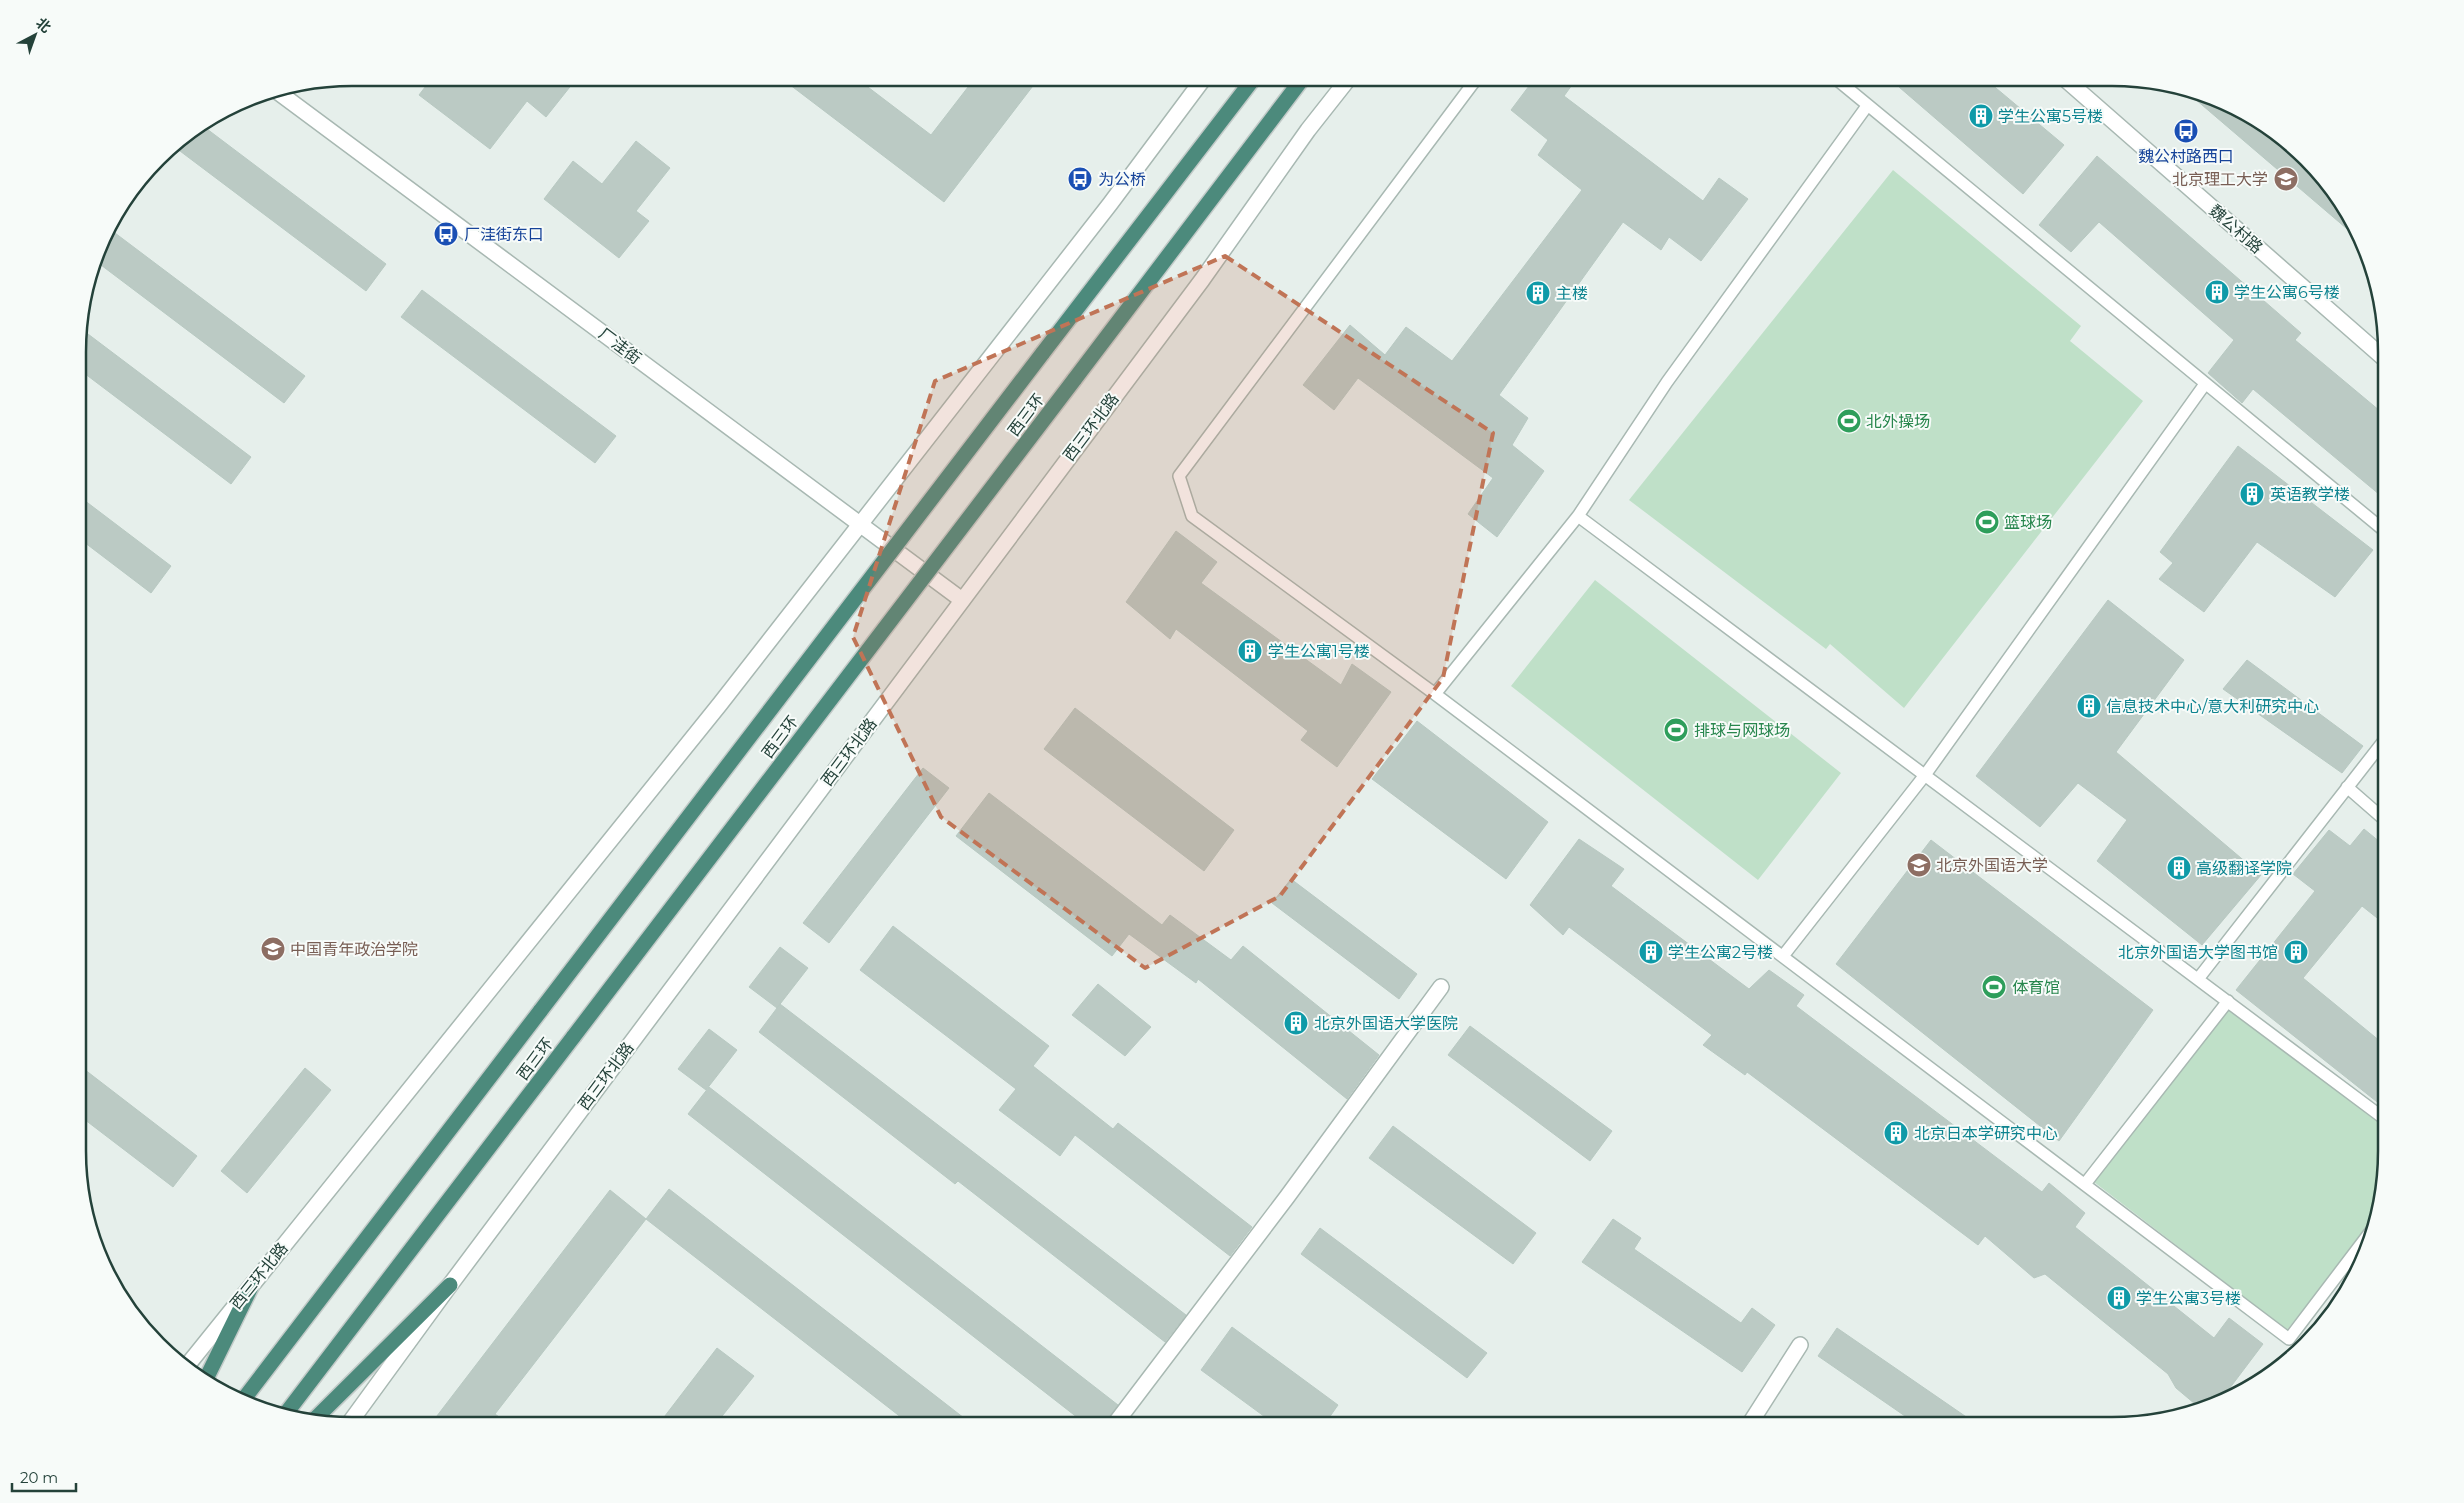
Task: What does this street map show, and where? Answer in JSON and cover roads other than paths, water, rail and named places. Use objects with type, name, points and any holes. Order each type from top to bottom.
[{"type":"highway","name":"西三环","points":[[247,1394],[1248,86]]},
{"type":"highway","name":"西三环","points":[[289,1409],[1297,86]]},
{"type":"highway","points":[[208,1374],[252,1285]]},
{"type":"highway","points":[[320,1414],[450,1285]]},
{"type":"street","name":"西三环北路","points":[[190,1362],[720,704],[858,524],[1110,204],[1198,86]]},
{"type":"street","name":"西三环北路","points":[[354,1417],[450,1285],[1202,280],[1308,130],[1343,86]]},
{"type":"street","name":"魏公村路","points":[[2073,86],[2378,353]]},
{"type":"street","name":"厂洼街","points":[[282,95],[962,600]]},
{"type":"street","points":[[1120,1417],[1441,987]]},
{"type":"street","points":[[1754,1417],[1800,1345]]},
{"type":"lane","points":[[1471,86],[1179,476],[1192,516],[1435,694],[2288,1339],[2360,1245]]},
{"type":"lane","points":[[1844,86],[2378,525]]},
{"type":"lane","points":[[1435,694],[1578,516],[1667,382],[1866,106]]},
{"type":"lane","points":[[1783,956],[1925,775],[2205,384]]},
{"type":"lane","points":[[1578,516],[2378,1114]]},
{"type":"lane","points":[[2198,979],[2378,748]]},
{"type":"lane","points":[[2347,788],[2378,814]]},
{"type":"lane","points":[[2085,1184],[2228,1001]]},
{"type":"place","name":"学生公寓5号楼","points":[[1981,116]]},
{"type":"place","name":"魏公村路西口","points":[[2186,131]]},
{"type":"place","name":"为公桥","points":[[1080,179]]},
{"type":"place","name":"北京理工大学","points":[[2286,179]]},
{"type":"place","name":"厂洼街东口","points":[[446,234]]},
{"type":"place","name":"学生公寓6号楼","points":[[2217,292]]},
{"type":"place","name":"主楼","points":[[1538,293]]},
{"type":"place","name":"北外操场","points":[[1849,421]]},
{"type":"place","name":"英语教学楼","points":[[2252,494]]},
{"type":"place","name":"篮球场","points":[[1987,522]]},
{"type":"place","name":"学生公寓1号楼","points":[[1250,651]]},
{"type":"place","name":"信息技术中心/意大利研究中心","points":[[2089,706]]},
{"type":"place","name":"排球与网球场","points":[[1676,730]]},
{"type":"place","name":"北京外国语大学","points":[[1919,865]]},
{"type":"place","name":"高级翻译学院","points":[[2179,868]]},
{"type":"place","name":"中国青年政治学院","points":[[273,949]]},
{"type":"place","name":"学生公寓2号楼","points":[[1651,952]]},
{"type":"place","name":"北京外国语大学图书馆","points":[[2296,952]]},
{"type":"place","name":"体育馆","points":[[1994,987]]},
{"type":"place","name":"北京外国语大学医院","points":[[1296,1023]]},
{"type":"place","name":"北京日本学研究中心","points":[[1896,1133]]},
{"type":"place","name":"学生公寓3号楼","points":[[2119,1298]]}]
